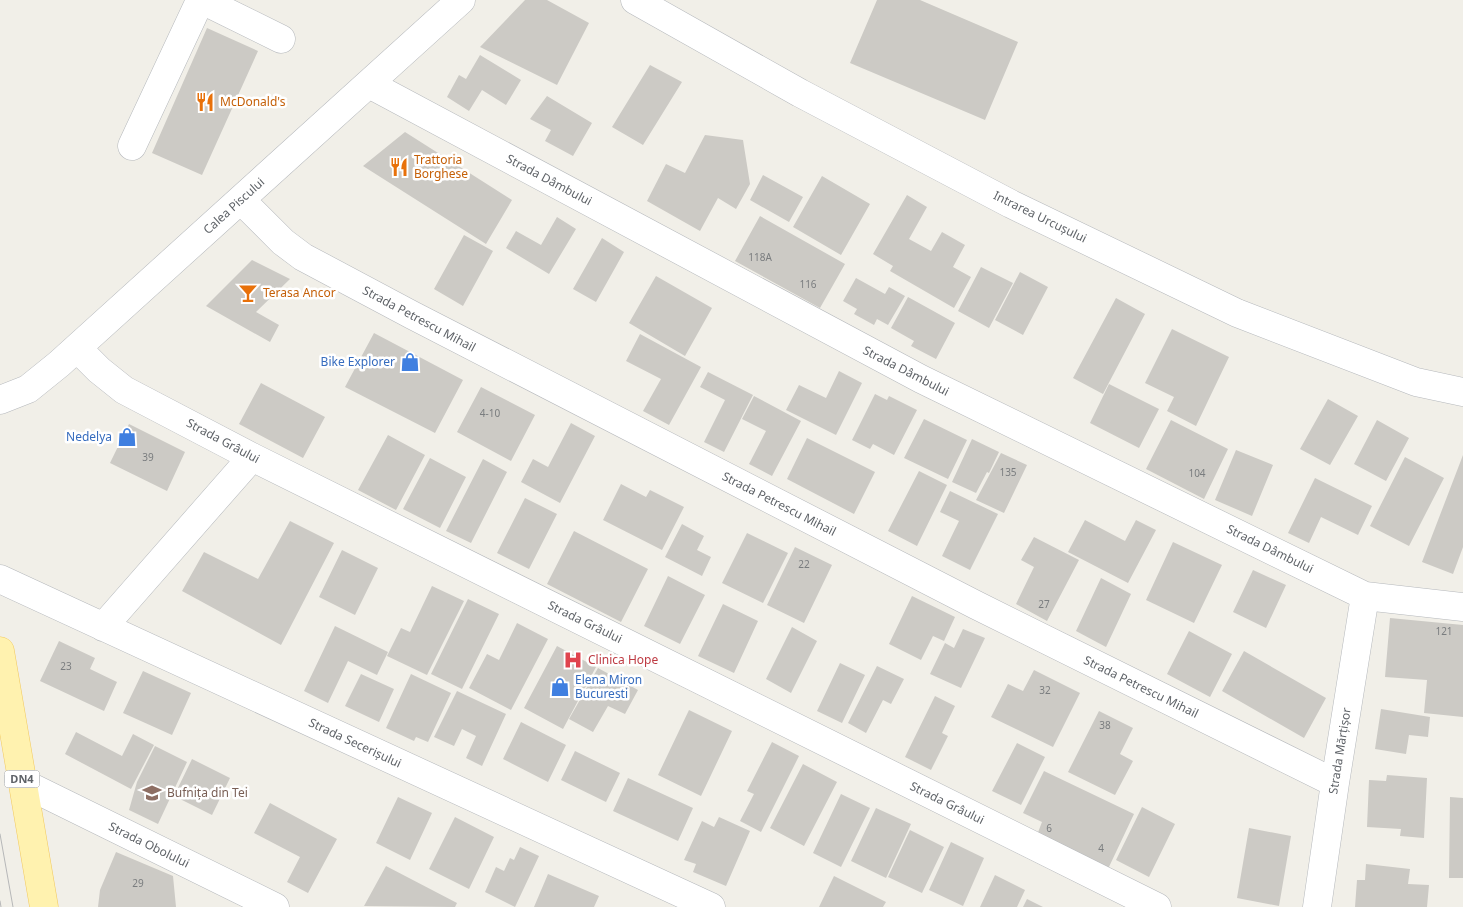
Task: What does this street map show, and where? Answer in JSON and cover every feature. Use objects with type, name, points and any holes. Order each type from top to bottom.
[{"type":"main road","name":"DN4","points":[[0,651],[44,907]]},
{"type":"street","name":"Calea Piscului","points":[[0,400],[28,389],[77,348],[461,0]]},
{"type":"street","name":"Intrarea Urcușului","points":[[635,0],[800,93],[1011,204],[1237,313],[1416,382],[1463,392]]},
{"type":"street","points":[[132,146],[198,4],[206,2],[281,39]]},
{"type":"street","name":"Strada Dâmbului","points":[[369,84],[921,379],[1365,596],[1463,607]]},
{"type":"street","name":"Strada Petrescu Mihail","points":[[241,200],[283,242],[303,258],[412,316],[976,605],[1335,783]]},
{"type":"street","name":"Strada Grâului","points":[[77,348],[99,370],[124,390],[252,457],[1157,907]]},
{"type":"street","points":[[103,627],[252,457]]},
{"type":"street","name":"Strada Secerișului","points":[[0,579],[711,907]]},
{"type":"street","name":"Strada Mărțișor","points":[[1317,907],[1365,596]]},
{"type":"street","name":"Strada Obolului","points":[[23,783],[275,907]]},
{"type":"building","points":[[525,0],[547,0],[589,23],[557,85],[480,47]]},
{"type":"building","points":[[877,0],[920,0],[1018,42],[985,120],[850,63]]},
{"type":"building","name":"McDonald's","points":[[207,28],[258,51],[202,175],[152,153]]},
{"type":"building","points":[[480,55],[521,80],[506,105],[482,90],[469,111],[447,97],[459,75],[466,79]]},
{"type":"building","points":[[650,65],[682,82],[643,145],[612,127]]},
{"type":"building","points":[[547,96],[592,123],[573,156],[545,141],[551,130],[530,119]]},
{"type":"building","points":[[405,132],[512,200],[486,244],[363,166]]},
{"type":"building","points":[[705,135],[743,140],[750,184],[736,209],[718,198],[700,231],[647,201],[666,164],[685,173]]},
{"type":"building","points":[[763,175],[803,197],[789,222],[750,200]]},
{"type":"building","points":[[822,176],[870,204],[841,255],[793,227]]},
{"type":"building","points":[[907,195],[927,207],[909,239],[931,251],[942,232],[965,245],[953,267],[971,277],[954,308],[890,271],[893,266],[873,254]]},
{"type":"building","points":[[760,216],[845,264],[820,308],[735,261]]},
{"type":"building","points":[[557,217],[576,229],[549,274],[506,248],[516,231],[541,245]]},
{"type":"building","points":[[464,235],[493,251],[463,306],[434,289]]},
{"type":"building","points":[[602,238],[624,252],[596,302],[573,289]]},
{"type":"building","name":"Terasa Ancor","points":[[252,260],[290,279],[256,312],[279,325],[270,342],[206,306]]},
{"type":"building","points":[[981,267],[1013,283],[989,328],[958,311]]},
{"type":"building","points":[[1020,272],[1048,287],[1023,335],[995,320]]},
{"type":"building","points":[[656,276],[712,308],[685,356],[629,323]]},
{"type":"building","points":[[856,278],[885,294],[889,287],[905,296],[888,325],[877,319],[874,325],[854,314],[857,309],[843,301]]},
{"type":"building","points":[[908,297],[955,323],[936,359],[911,346],[914,341],[891,328]]},
{"type":"building","points":[[1116,298],[1145,314],[1103,394],[1073,378]]},
{"type":"building","points":[[1172,329],[1229,357],[1196,426],[1167,411],[1174,397],[1145,383]]},
{"type":"building","points":[[374,333],[463,380],[435,433],[345,387]]},
{"type":"building","points":[[640,334],[701,367],[669,425],[643,411],[661,379],[626,361]]},
{"type":"building","points":[[839,371],[862,383],[836,435],[786,410],[799,385],[826,398]]},
{"type":"building","points":[[708,372],[753,395],[724,452],[704,442],[725,400],[700,387]]},
{"type":"building","points":[[261,383],[325,417],[303,458],[239,424]]},
{"type":"building","points":[[1109,384],[1159,409],[1139,448],[1090,423]]},
{"type":"building","points":[[481,387],[535,415],[511,461],[457,432]]},
{"type":"building","points":[[875,394],[887,400],[889,396],[917,410],[894,455],[873,444],[870,449],[852,440]]},
{"type":"building","points":[[754,396],[801,421],[772,476],[749,464],[766,431],[742,419]]},
{"type":"building","points":[[1328,399],[1358,416],[1330,465],[1300,449]]},
{"type":"building","points":[[924,419],[967,440],[948,479],[904,458]]},
{"type":"building","points":[[1171,420],[1228,449],[1204,499],[1146,469]]},
{"type":"building","points":[[1377,420],[1409,438],[1386,481],[1354,464]]},
{"type":"building","points":[[571,423],[595,436],[560,503],[521,482],[533,459],[548,467]]},
{"type":"building","points":[[129,424],[185,452],[167,491],[110,463]]},
{"type":"building","points":[[388,435],[425,455],[396,510],[358,490]]},
{"type":"building","points":[[807,438],[875,472],[854,514],[787,479]]},
{"type":"building","points":[[972,439],[999,452],[989,473],[987,472],[976,493],[952,482]]},
{"type":"building","points":[[1236,450],[1273,465],[1252,516],[1215,500]]},
{"type":"building","points":[[1001,453],[1027,465],[1004,513],[976,500]]},
{"type":"building","points":[[1463,455],[1463,547],[1453,574],[1422,562]]},
{"type":"building","points":[[1405,457],[1444,478],[1409,546],[1370,526]]},
{"type":"building","points":[[430,458],[466,477],[440,528],[403,509]]},
{"type":"building","points":[[483,459],[507,472],[471,543],[446,531]]},
{"type":"building","points":[[919,471],[947,485],[917,546],[888,531]]},
{"type":"building","points":[[1315,478],[1372,506],[1358,535],[1321,517],[1309,543],[1288,533]]},
{"type":"building","points":[[621,484],[646,497],[650,490],[684,507],[662,550],[603,520]]},
{"type":"building","points":[[950,491],[998,514],[970,570],[942,556],[959,521],[940,512]]},
{"type":"building","points":[[525,498],[557,514],[529,569],[497,553]]},
{"type":"building","points":[[1085,520],[1125,541],[1136,520],[1156,530],[1128,583],[1068,552]]},
{"type":"building","points":[[290,521],[334,543],[281,645],[182,591],[204,552],[258,579]]},
{"type":"building","points":[[682,524],[704,536],[697,550],[711,557],[702,576],[665,557]]},
{"type":"building","points":[[574,531],[648,569],[621,622],[547,584]]},
{"type":"building","points":[[747,533],[788,553],[763,603],[722,583]]},
{"type":"building","points":[[1034,537],[1079,560],[1047,621],[1016,604],[1034,567],[1021,560]]},
{"type":"building","points":[[1173,542],[1222,565],[1194,623],[1146,600]]},
{"type":"building","points":[[795,547],[832,565],[804,623],[767,605]]},
{"type":"building","points":[[342,550],[378,568],[355,615],[319,597]]},
{"type":"building","points":[[1253,570],[1286,585],[1266,628],[1233,612]]},
{"type":"building","points":[[668,576],[705,595],[680,644],[644,626]]},
{"type":"building","points":[[1101,578],[1131,594],[1106,647],[1076,631]]},
{"type":"building","points":[[432,586],[464,601],[427,675],[387,656],[401,628],[410,632]]},
{"type":"building","points":[[912,596],[955,617],[944,641],[933,636],[921,660],[889,644]]},
{"type":"building","points":[[468,599],[499,614],[462,689],[431,674]]},
{"type":"building","points":[[723,604],[758,621],[734,673],[698,656]]},
{"type":"building","points":[[1390,618],[1463,625],[1463,717],[1424,713],[1427,680],[1385,677]]},
{"type":"building","points":[[517,623],[548,639],[511,710],[469,688],[487,654],[499,660]]},
{"type":"building","points":[[335,626],[388,652],[377,675],[348,661],[328,703],[304,691]]},
{"type":"building","points":[[792,627],[817,641],[791,693],[766,679]]},
{"type":"building","points":[[963,629],[985,638],[961,688],[930,674],[945,643],[954,648]]},
{"type":"building","points":[[1189,631],[1232,654],[1210,697],[1167,674]]},
{"type":"building","points":[[59,641],[95,658],[90,669],[117,682],[104,711],[40,681]]},
{"type":"building","name":"Elena Miron Bucuresti","points":[[557,646],[596,667],[563,729],[524,708]]},
{"type":"building","points":[[1244,651],[1326,698],[1304,738],[1222,691]]},
{"type":"building","points":[[840,663],[865,675],[842,723],[817,711]]},
{"type":"building","points":[[877,666],[904,679],[891,704],[883,700],[866,733],[848,723]]},
{"type":"building","points":[[598,668],[638,690],[625,714],[608,706],[593,732],[569,719]]},
{"type":"building","points":[[1034,670],[1080,693],[1053,747],[991,717],[1008,684],[1023,691]]},
{"type":"building","points":[[143,671],[191,693],[172,735],[123,713]]},
{"type":"building","points":[[361,674],[394,689],[379,722],[345,706]]},
{"type":"building","points":[[411,674],[451,693],[428,742],[416,737],[414,741],[386,728]]},
{"type":"building","points":[[457,691],[506,714],[482,766],[466,758],[476,736],[462,729],[454,746],[434,737]]},
{"type":"building","points":[[935,696],[955,706],[942,733],[948,736],[931,770],[905,757]]},
{"type":"building","points":[[1381,709],[1430,717],[1428,737],[1409,735],[1406,754],[1375,749]]},
{"type":"building","points":[[689,710],[732,731],[701,796],[658,775]]},
{"type":"building","points":[[1099,711],[1133,728],[1120,754],[1133,761],[1115,795],[1068,772]]},
{"type":"building","points":[[521,722],[566,745],[548,782],[503,759]]},
{"type":"building","points":[[76,732],[122,756],[133,734],[154,745],[131,789],[65,754]]},
{"type":"building","points":[[772,742],[799,756],[761,832],[740,821],[754,794],[747,791]]},
{"type":"building","points":[[1017,743],[1045,757],[1021,805],[992,791]]},
{"type":"building","points":[[155,746],[187,762],[158,824],[129,810],[137,782]]},
{"type":"building","points":[[575,751],[620,773],[606,802],[561,780]]},
{"type":"building","points":[[192,759],[230,778],[212,815],[174,796]]},
{"type":"building","points":[[803,764],[837,782],[804,846],[770,828]]},
{"type":"building","points":[[1044,771],[1134,814],[1108,869],[1037,835],[1042,822],[1023,813]]},
{"type":"building","points":[[1387,775],[1427,778],[1424,838],[1400,836],[1401,829],[1367,827],[1369,780],[1386,781]]},
{"type":"building","points":[[628,778],[693,808],[678,841],[613,811]]},
{"type":"building","points":[[841,794],[870,808],[841,867],[813,853]]},
{"type":"building","points":[[398,797],[432,813],[410,860],[376,843]]},
{"type":"building","points":[[1450,797],[1463,798],[1463,878],[1449,878]]},
{"type":"building","points":[[270,803],[337,839],[308,893],[287,882],[300,857],[254,833]]},
{"type":"building","points":[[1142,807],[1175,824],[1149,877],[1116,860]]},
{"type":"building","points":[[876,808],[911,824],[886,878],[851,861]]},
{"type":"building","points":[[455,817],[494,837],[469,889],[429,869]]},
{"type":"building","points":[[719,817],[750,831],[726,886],[693,872],[696,864],[684,860],[702,821],[714,827]]},
{"type":"building","points":[[1249,828],[1291,836],[1279,906],[1237,898]]},
{"type":"building","points":[[910,830],[944,847],[922,893],[888,877]]},
{"type":"building","points":[[951,842],[984,858],[963,906],[929,890]]},
{"type":"building","points":[[520,847],[539,856],[515,907],[485,892],[496,867],[504,871],[510,858],[514,860]]},
{"type":"building","points":[[116,852],[173,876],[176,907],[98,907],[100,890]]},
{"type":"building","points":[[1366,864],[1410,869],[1408,884],[1429,885],[1427,907],[1355,907],[1357,880],[1365,880]]},
{"type":"building","points":[[386,866],[457,903],[455,907],[364,906]]},
{"type":"building","points":[[548,874],[599,896],[594,907],[534,907]]},
{"type":"building","points":[[995,875],[1025,890],[1017,907],[980,907]]},
{"type":"building","points":[[834,876],[886,902],[883,907],[819,907]]},
{"type":"building","points":[[1027,899],[1043,907],[1023,907]]},
{"type":"tram line","points":[[0,834],[13,907]]},
{"type":"tram line","points":[[0,901],[1,907]]},
{"type":"place","name":"McDonald's","points":[[205,102]]},
{"type":"place","name":"Trattoria Borghese","points":[[399,167]]},
{"type":"place","name":"Terasa Ancor","points":[[248,293]]},
{"type":"place","name":"Bike Explorer","points":[[410,362]]},
{"type":"place","name":"Nedelya","points":[[127,437]]},
{"type":"place","name":"Clinica Hope","points":[[573,660]]},
{"type":"place","name":"Elena Miron Bucuresti","points":[[560,687]]},
{"type":"place","name":"Bufnița din Tei","points":[[152,793]]}]
